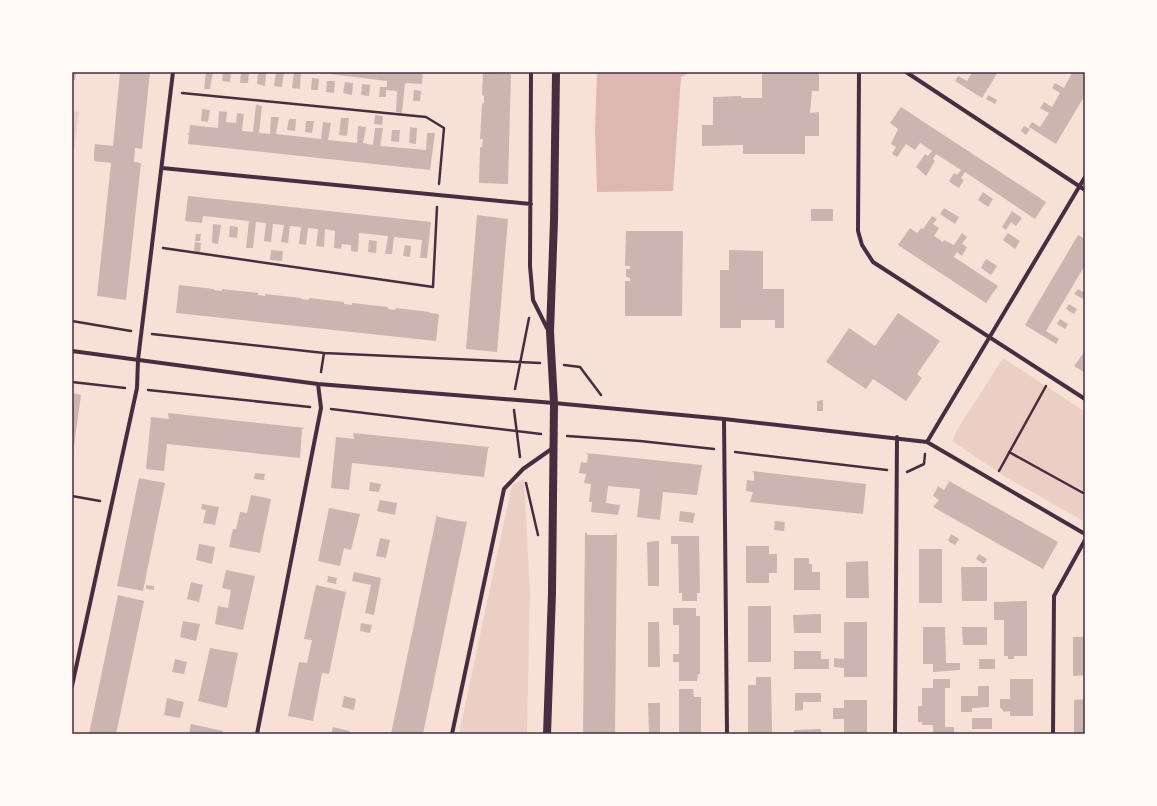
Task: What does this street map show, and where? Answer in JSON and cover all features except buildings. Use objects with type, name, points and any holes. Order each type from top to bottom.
[{"type":"main road","points":[[547,734],[552,593],[554,403],[550,332],[554,221],[556,72]]},
{"type":"street","points":[[72,686],[137,388],[141,332],[173,72]]},
{"type":"street","points":[[531,72],[530,266],[533,300],[550,332]]},
{"type":"street","points":[[859,72],[858,231],[862,245],[873,262],[1085,398]]},
{"type":"street","points":[[906,72],[1085,190]]},
{"type":"street","points":[[162,168],[531,204]]},
{"type":"street","points":[[927,442],[1085,177]]},
{"type":"street","points":[[72,351],[318,384],[611,408],[927,442],[1085,534]]},
{"type":"street","points":[[257,734],[321,408],[318,384]]},
{"type":"street","points":[[724,419],[727,734]]},
{"type":"street","points":[[895,734],[898,471],[897,438]]},
{"type":"street","points":[[452,734],[504,489],[523,469],[553,447]]},
{"type":"street","points":[[1053,734],[1054,596],[1085,540]]},
{"type":"path","points":[[72,321],[141,332],[324,353],[552,363],[580,367],[611,408]]},
{"type":"path","points":[[318,384],[324,353]]},
{"type":"path","points":[[993,481],[1051,377]]},
{"type":"path","points":[[72,382],[321,408],[516,430],[553,436],[640,441],[910,472],[924,464],[927,442]]},
{"type":"path","points":[[1009,452],[1085,494]]},
{"type":"path","points":[[72,496],[112,503]]},
{"type":"shaded area","points":[[597,72],[692,72],[681,77],[673,191],[597,192],[595,130]]},
{"type":"shaded area","points":[[72,111],[79,112],[72,166]]},
{"type":"shaded area","points":[[1003,358],[1085,412],[1085,522],[1004,476],[952,441],[957,430]]},
{"type":"shaded area","points":[[524,479],[530,592],[527,734],[459,734],[512,485]]}]
